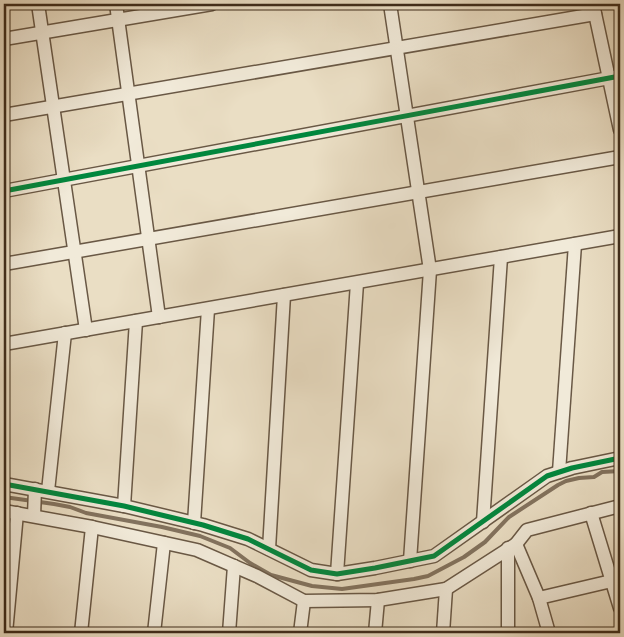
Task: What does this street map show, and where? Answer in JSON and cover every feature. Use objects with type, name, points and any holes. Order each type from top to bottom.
[{"type":"street","points":[[38,4],[86,330]]},
{"type":"street","points":[[116,4],[159,317]]},
{"type":"street","points":[[4,39],[212,4]]},
{"type":"street","points":[[390,4],[430,270],[410,561]]},
{"type":"street","points":[[4,115],[396,47],[594,9],[615,77],[620,130]]},
{"type":"street","points":[[4,191],[615,77]]},
{"type":"street","points":[[4,264],[620,157]]},
{"type":"street","points":[[4,344],[620,236]]},
{"type":"street","points":[[559,472],[575,244]]},
{"type":"street","points":[[483,522],[501,257]]},
{"type":"street","points":[[337,574],[357,283]]},
{"type":"street","points":[[269,550],[284,295]]},
{"type":"street","points":[[194,523],[208,309]]},
{"type":"street","points":[[124,506],[136,321]]},
{"type":"street","points":[[48,491],[65,333]]},
{"type":"street","points":[[4,484],[124,506],[194,523],[248,539],[311,570],[337,574],[434,556],[547,476],[620,458]]},
{"type":"street","points":[[34,514],[35,491]]},
{"type":"street","points":[[4,511],[17,514],[34,514],[197,550],[304,601],[378,600],[446,589],[512,546],[527,530],[620,506]]},
{"type":"street","points":[[590,513],[616,580],[620,608]]},
{"type":"street","points":[[6,633],[17,514]]},
{"type":"street","points":[[81,633],[92,527]]},
{"type":"street","points":[[154,633],[164,543]]},
{"type":"street","points":[[512,546],[539,598],[549,633]]},
{"type":"street","points":[[508,633],[512,546]]},
{"type":"street","points":[[228,633],[234,566]]},
{"type":"street","points":[[539,598],[616,580]]},
{"type":"street","points":[[443,633],[446,589]]},
{"type":"street","points":[[375,633],[378,600]]},
{"type":"street","points":[[300,633],[304,601]]},
{"type":"waterway","points":[[4,497],[70,507],[86,513],[200,536],[230,548],[250,563],[271,575],[312,586],[342,589],[428,576],[464,557],[485,542],[509,517],[558,485],[579,478],[594,477],[602,472],[620,471]]},
{"type":"cycle path","points":[[4,191],[620,76]]},
{"type":"cycle path","points":[[4,484],[124,506],[203,525],[248,539],[311,570],[337,574],[434,556],[547,476],[572,468],[620,458]]}]
